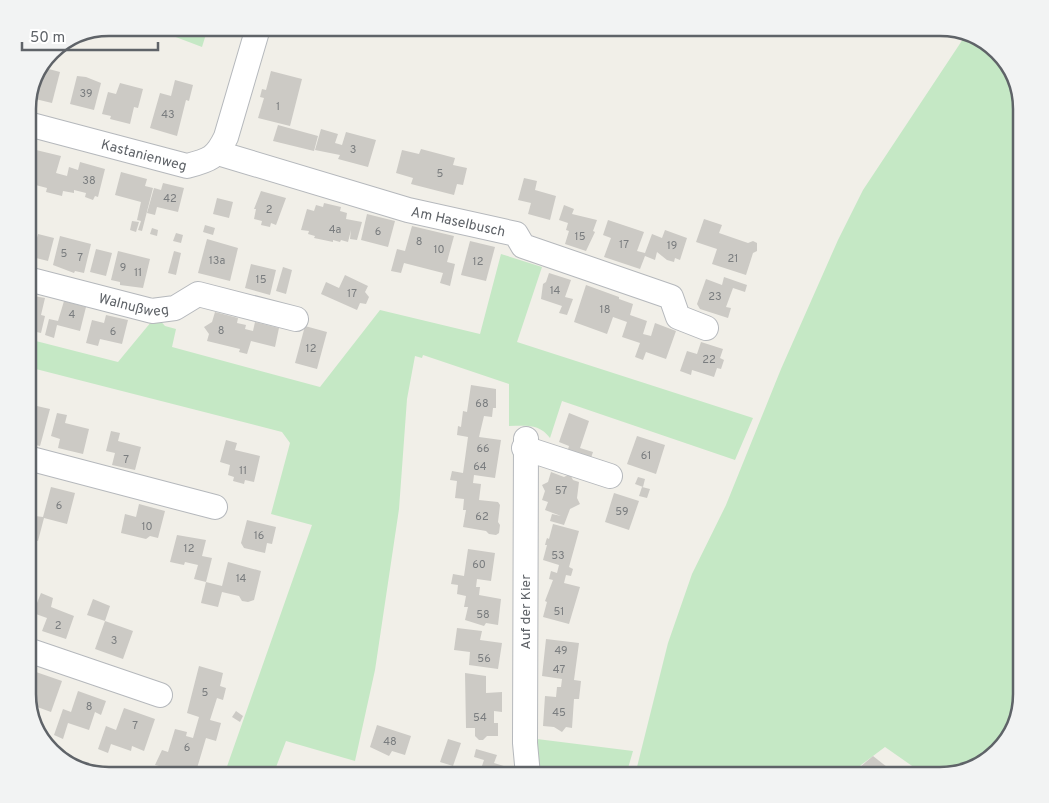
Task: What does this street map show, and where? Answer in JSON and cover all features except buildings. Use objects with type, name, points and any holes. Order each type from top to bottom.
[{"type":"street","points":[[218,153],[226,137],[256,36]]},
{"type":"street","name":"Kastanienweg","points":[[36,127],[187,166],[207,160],[218,153]]},
{"type":"street","name":"Am Haselbusch","points":[[218,153],[408,210],[516,234],[524,246],[671,297],[678,317],[706,328]]},
{"type":"street","name":"Walnußweg","points":[[36,281],[152,310],[175,308],[198,294],[296,319]]},
{"type":"street","name":"Auf der Kier","points":[[527,767],[525,743],[525,444],[610,476]]},
{"type":"street","points":[[36,460],[215,507]]},
{"type":"street","points":[[36,653],[160,695]]},
{"type":"green space","points":[[173,36],[205,36],[202,47]]},
{"type":"green space","points":[[962,40],[984,51],[998,65],[1005,77],[1010,90],[1013,109],[1013,694],[1009,717],[998,738],[984,752],[972,759],[949,766],[914,767],[885,747],[859,767],[637,767],[668,643],[692,574],[726,505],[781,369],[838,240],[863,190]]},
{"type":"green space","points":[[501,254],[542,267],[517,342],[753,418],[735,460],[562,401],[550,438],[546,433],[536,428],[509,426],[509,384],[423,355],[422,358],[415,356],[407,399],[399,509],[375,670],[355,761],[286,741],[276,767],[227,767],[312,525],[271,514],[290,443],[282,432],[36,369],[36,341],[118,362],[156,316],[165,326],[176,329],[172,347],[320,387],[380,310],[480,334]]},
{"type":"green space","points":[[537,739],[633,751],[628,767],[539,767]]}]
